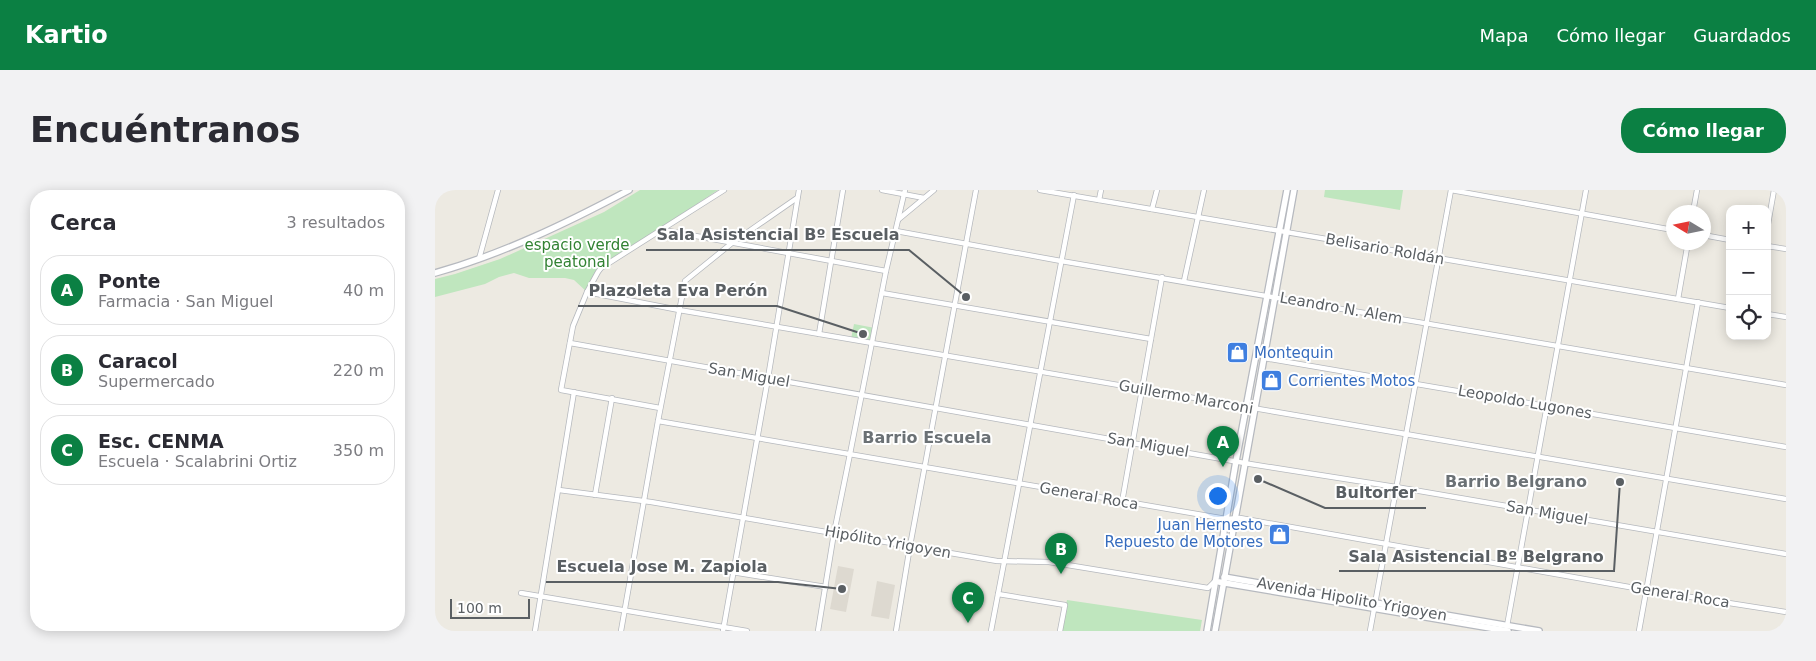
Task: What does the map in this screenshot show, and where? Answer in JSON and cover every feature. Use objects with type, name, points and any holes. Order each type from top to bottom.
[{"type":"main road","points":[[435,273],[479,259],[573,220],[629,190]]},
{"type":"main road","points":[[1207,631],[1236,461],[1287,190]]},
{"type":"main road","points":[[1215,631],[1294,190]]},
{"type":"main road","name":"Avenida Hipolito Yrigoyen","points":[[1215,582],[1223,580],[1507,630],[1539,631]]},
{"type":"street","points":[[479,259],[498,190]]},
{"type":"street","points":[[660,408],[561,390],[575,319],[587,292],[601,268],[724,190]]},
{"type":"street","points":[[723,629],[768,378],[799,190]]},
{"type":"street","points":[[819,334],[843,190]]},
{"type":"street","points":[[882,190],[905,192],[924,198]]},
{"type":"street","points":[[899,220],[934,190]]},
{"type":"street","points":[[897,631],[910,546],[976,190]]},
{"type":"street","name":"Belisario Roldán","points":[[1040,190],[1726,307]]},
{"type":"street","points":[[1099,200],[1101,190]]},
{"type":"street","points":[[1152,209],[1157,190]]},
{"type":"street","points":[[1184,281],[1204,190]]},
{"type":"street","points":[[1370,631],[1451,190],[1666,229]]},
{"type":"street","points":[[1507,630],[1527,510],[1586,190]]},
{"type":"street","points":[[1694,205],[1697,190]]},
{"type":"street","points":[[1771,207],[1774,190]]},
{"type":"street","points":[[818,631],[834,533],[886,271],[905,192]]},
{"type":"street","points":[[991,631],[1074,195]]},
{"type":"street","points":[[621,631],[660,408],[685,281],[732,243],[797,198]]},
{"type":"street","points":[[663,230],[886,271]]},
{"type":"street","name":"Leandro N. Alem","points":[[896,231],[1786,385]]},
{"type":"street","points":[[1711,236],[1726,239]]},
{"type":"street","points":[[1771,247],[1786,250]]},
{"type":"street","points":[[1678,299],[1687,250]]},
{"type":"street","points":[[1122,502],[1162,277]]},
{"type":"street","name":"Guillermo Marconi","points":[[587,292],[679,310],[1141,390],[1786,499]]},
{"type":"street","points":[[882,293],[1151,339]]},
{"type":"street","points":[[1639,631],[1698,302]]},
{"type":"street","points":[[1771,315],[1786,317]]},
{"type":"street","name":"San Miguel","points":[[570,343],[1245,463],[1786,554]]},
{"type":"street","name":"Leopoldo Lugones","points":[[1263,358],[1786,447]]},
{"type":"street","points":[[535,631],[574,392]]},
{"type":"street","points":[[595,495],[612,398]]},
{"type":"street","name":"General Roca","points":[[658,421],[1122,502],[1226,519],[1235,518],[1517,568],[1786,612]]},
{"type":"street","name":"Hipólito Yrigoyen","points":[[559,490],[742,517],[1004,562],[1049,562],[1208,588],[1215,582]]},
{"type":"street","points":[[733,572],[826,587]]},
{"type":"street","points":[[521,593],[723,629],[747,631]]},
{"type":"street","points":[[998,594],[1065,606],[1060,631]]},
{"type":"shaded area","points":[[838,566],[854,569],[846,612],[830,609]]},
{"type":"shaded area","points":[[877,581],[895,585],[889,619],[871,616]]},
{"type":"green space","name":"espacio verde peatonal","points":[[640,190],[718,190],[601,268],[587,292],[574,280],[565,278],[529,278],[514,273],[499,277],[485,284],[435,297],[435,279],[500,259],[604,212]]},
{"type":"green space","points":[[1325,190],[1403,190],[1400,210],[1324,197]]},
{"type":"green space","points":[[854,324],[875,328],[872,343],[851,339]]},
{"type":"green space","points":[[1067,600],[1202,620],[1200,631],[1061,631]]},
{"type":"place","name":"Sala Asistencial Bº Escuela","points":[[966,297]]},
{"type":"place","name":"Plazoleta Eva Perón","points":[[863,334]]},
{"type":"place","name":"Montequin","points":[[1238,353]]},
{"type":"place","name":"Corrientes Motos","points":[[1272,381]]},
{"type":"place","name":"Ponte","points":[[1223,467]]},
{"type":"place","name":"Bultorfer","points":[[1258,479]]},
{"type":"place","name":"Sala Asistencial Bº Belgrano","points":[[1620,482]]},
{"type":"place","name":"Juan Hernesto Repuesto de Motores","points":[[1279,534]]},
{"type":"place","name":"Caracol","points":[[1061,574]]},
{"type":"place","name":"Escuela Jose M. Zapiola","points":[[842,589]]},
{"type":"place","name":"Esc. CENMA","points":[[968,623]]},
{"type":"district","name":"Barrio Escuela","points":[[927,437]]},
{"type":"district","name":"Barrio Belgrano","points":[[1516,481]]}]
